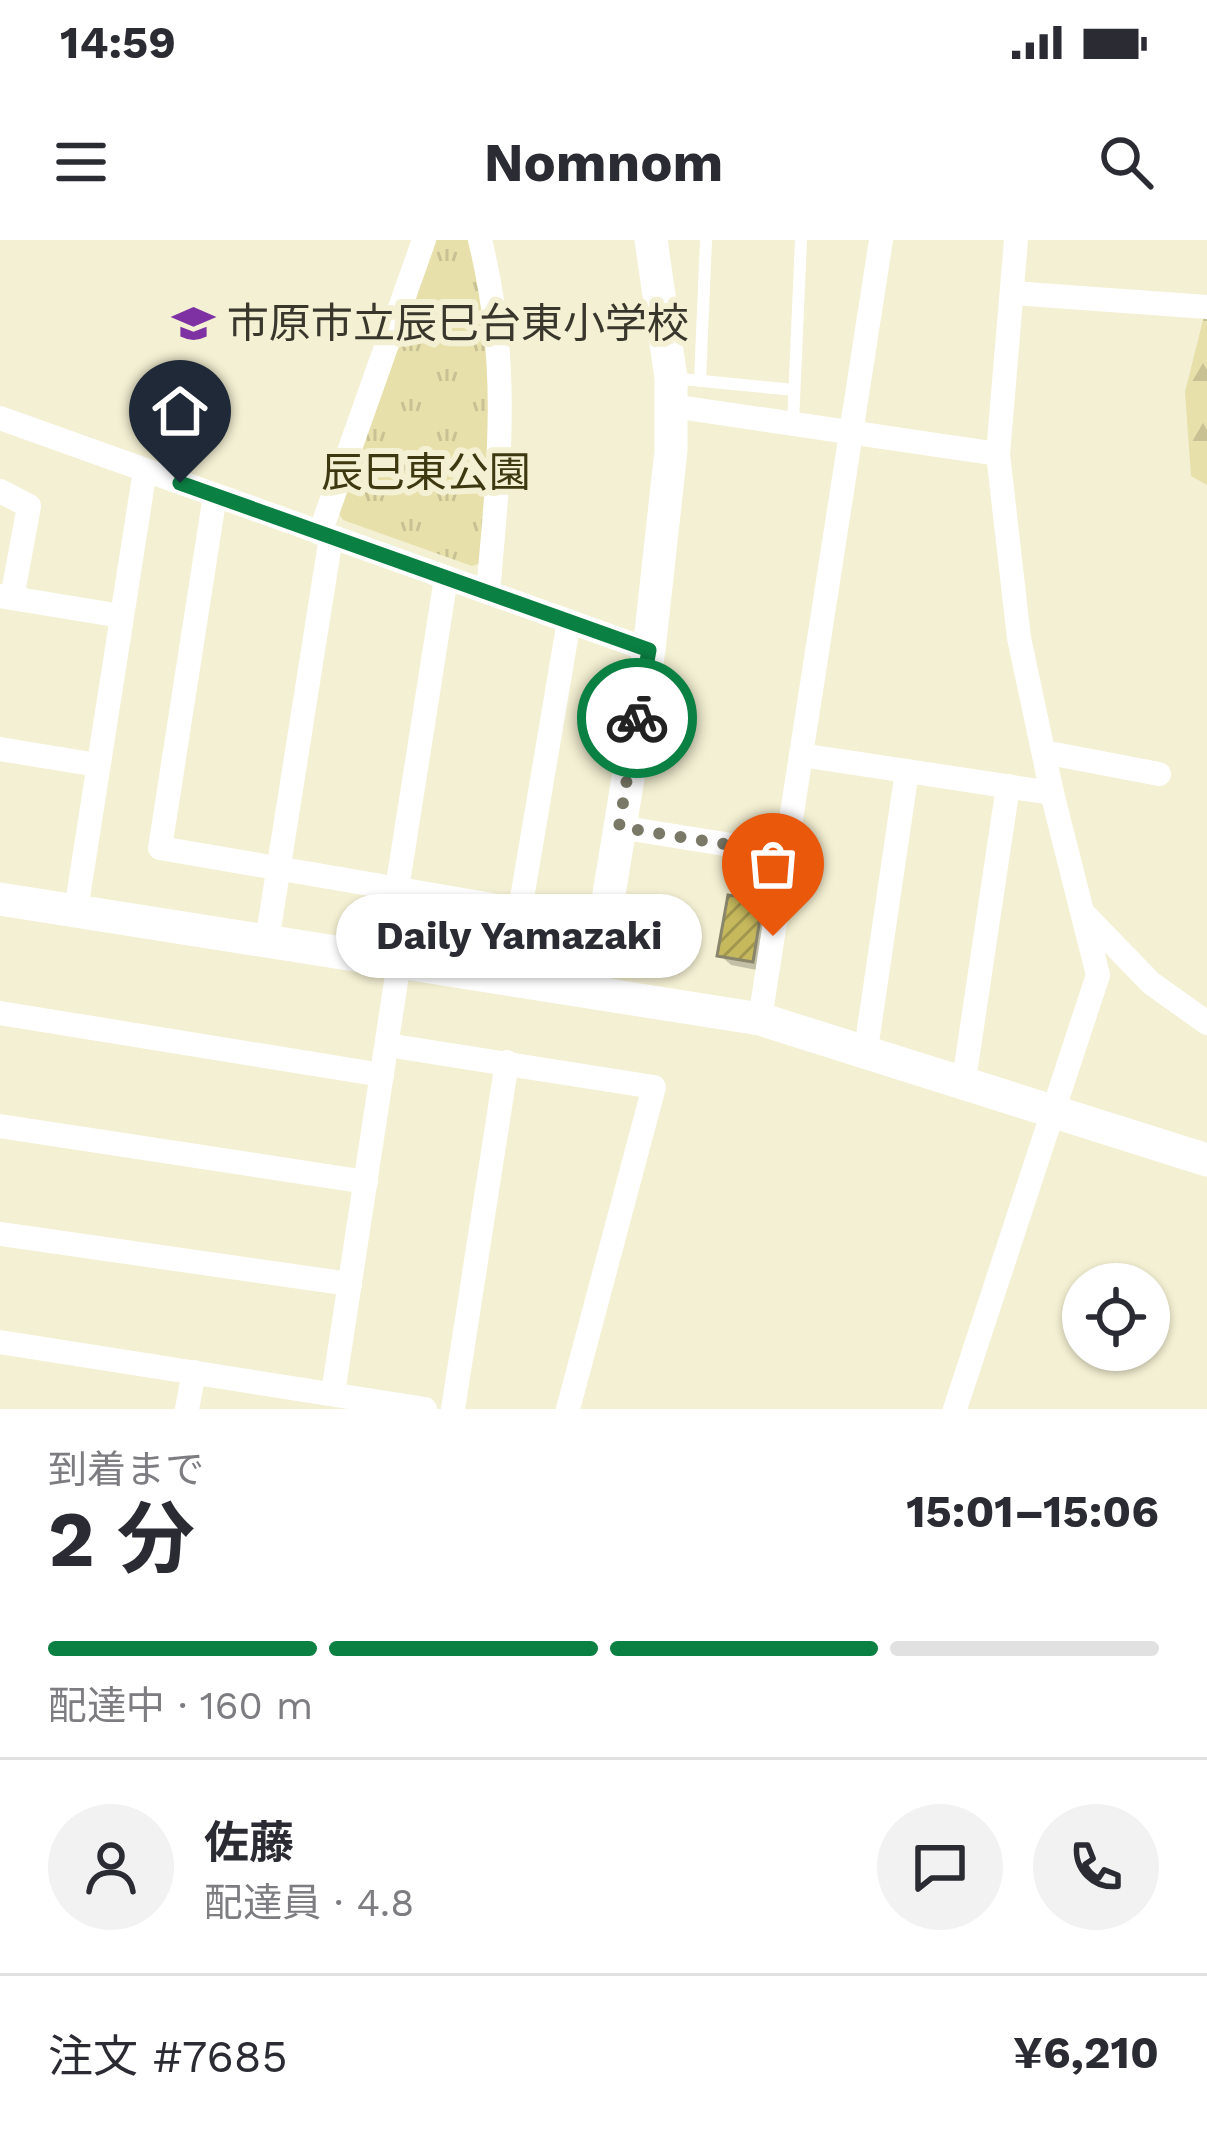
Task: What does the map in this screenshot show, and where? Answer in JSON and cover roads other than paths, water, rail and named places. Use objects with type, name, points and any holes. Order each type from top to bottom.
[{"type":"street","points":[[267,941],[326,534],[424,240]]},
{"type":"street","points":[[480,240],[493,291],[503,421],[488,592]]},
{"type":"street","points":[[593,992],[649,650],[681,388],[651,240]]},
{"type":"street","points":[[760,1018],[880,240]]},
{"type":"street","points":[[955,1409],[1098,976],[1019,638],[998,454],[1016,240]]},
{"type":"street","points":[[1012,293],[1207,307]]},
{"type":"street","points":[[681,388],[793,423],[998,454]]},
{"type":"street","points":[[0,418],[649,650]]},
{"type":"street","points":[[76,910],[145,470]]},
{"type":"street","points":[[0,490],[29,506],[6,597],[121,616]]},
{"type":"street","points":[[215,495],[160,848],[520,910],[569,622]]},
{"type":"street","points":[[397,889],[446,578]]},
{"type":"street","points":[[0,749],[97,765]]},
{"type":"street","points":[[1044,752],[1159,774]]},
{"type":"street","points":[[801,755],[1052,793]]},
{"type":"street","points":[[866,1049],[907,771]]},
{"type":"street","points":[[964,1080],[1008,786]]},
{"type":"street","points":[[619,827],[786,854]]},
{"type":"street","points":[[0,899],[760,1018],[1207,1160]]},
{"type":"street","points":[[1086,915],[1151,982],[1207,1023]]},
{"type":"street","points":[[333,1393],[400,962]]},
{"type":"street","points":[[0,1013],[382,1075]]},
{"type":"street","points":[[387,1045],[654,1088],[568,1409]]},
{"type":"street","points":[[453,1409],[507,1063]]},
{"type":"street","points":[[0,1126],[365,1182]]},
{"type":"street","points":[[0,1234],[350,1284]]},
{"type":"street","points":[[0,1342],[425,1409]]},
{"type":"street","points":[[187,1409],[194,1372]]},
{"type":"lane","points":[[706,240],[681,388],[794,390]]},
{"type":"lane","points":[[793,423],[801,240]]},
{"type":"place","name":"市原市立辰巳台東小学校","points":[[193,323]]},
{"type":"place","name":"Daily Yamazaki","points":[[773,936]]},
{"type":"park label","name":"辰巳東公園","points":[[426,472]]}]
